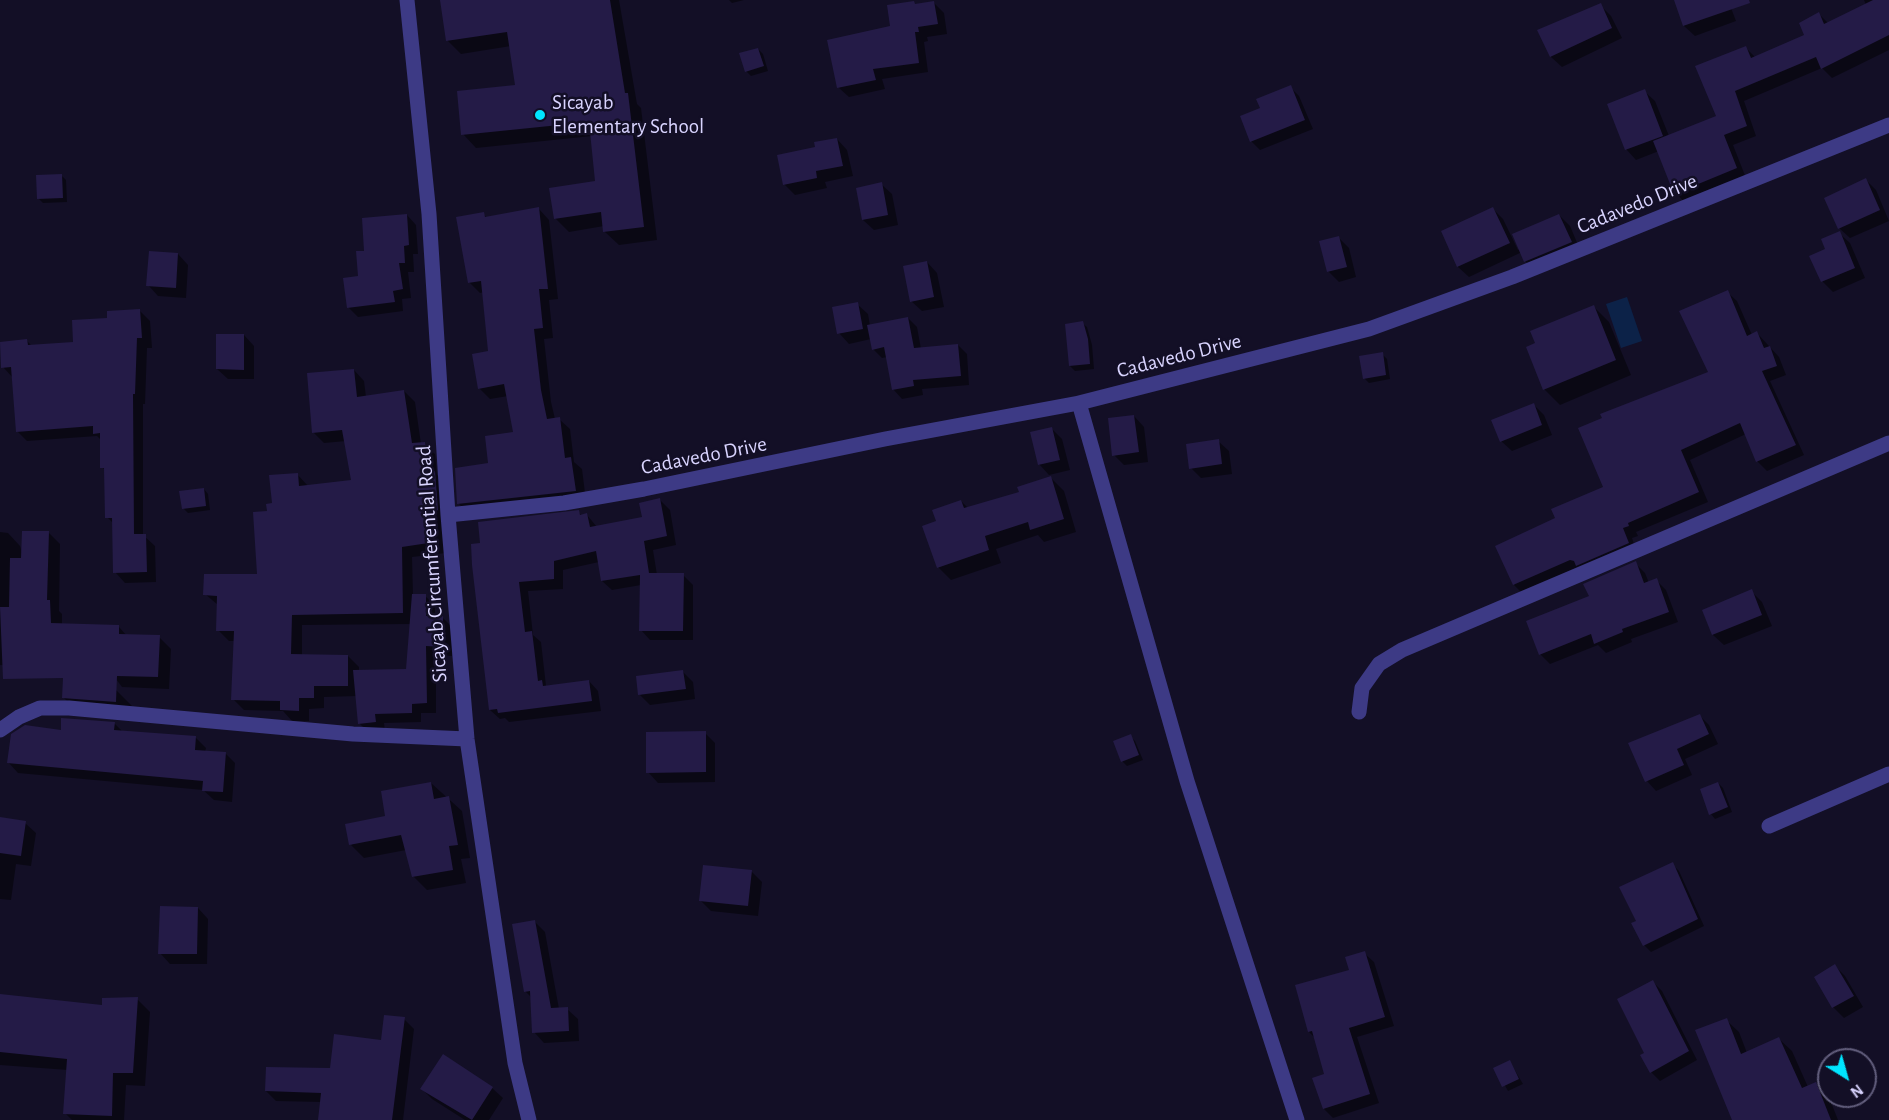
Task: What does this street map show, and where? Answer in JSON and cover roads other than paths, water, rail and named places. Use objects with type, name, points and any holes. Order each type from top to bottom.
[{"type":"street","name":"Sicayab Circumferential Road","points":[[407,0],[429,214],[448,515],[467,739],[515,1063],[529,1120]]},
{"type":"street","name":"Cadavedo Drive","points":[[448,515],[564,503],[644,489],[885,439],[1079,403],[1369,329],[1512,277],[1889,125]]},
{"type":"street","points":[[1079,403],[1187,781],[1297,1120]]},
{"type":"street","points":[[1359,712],[1362,687],[1379,664],[1401,650],[1889,443]]},
{"type":"street","points":[[0,730],[19,717],[40,708],[69,708],[330,732],[467,739]]},
{"type":"street","points":[[1769,826],[1889,774]]},
{"type":"water","points":[[1627,297],[1642,341],[1621,348],[1606,304]]},
{"type":"place","name":"Sicayab Elementary School","points":[[540,115]]}]
